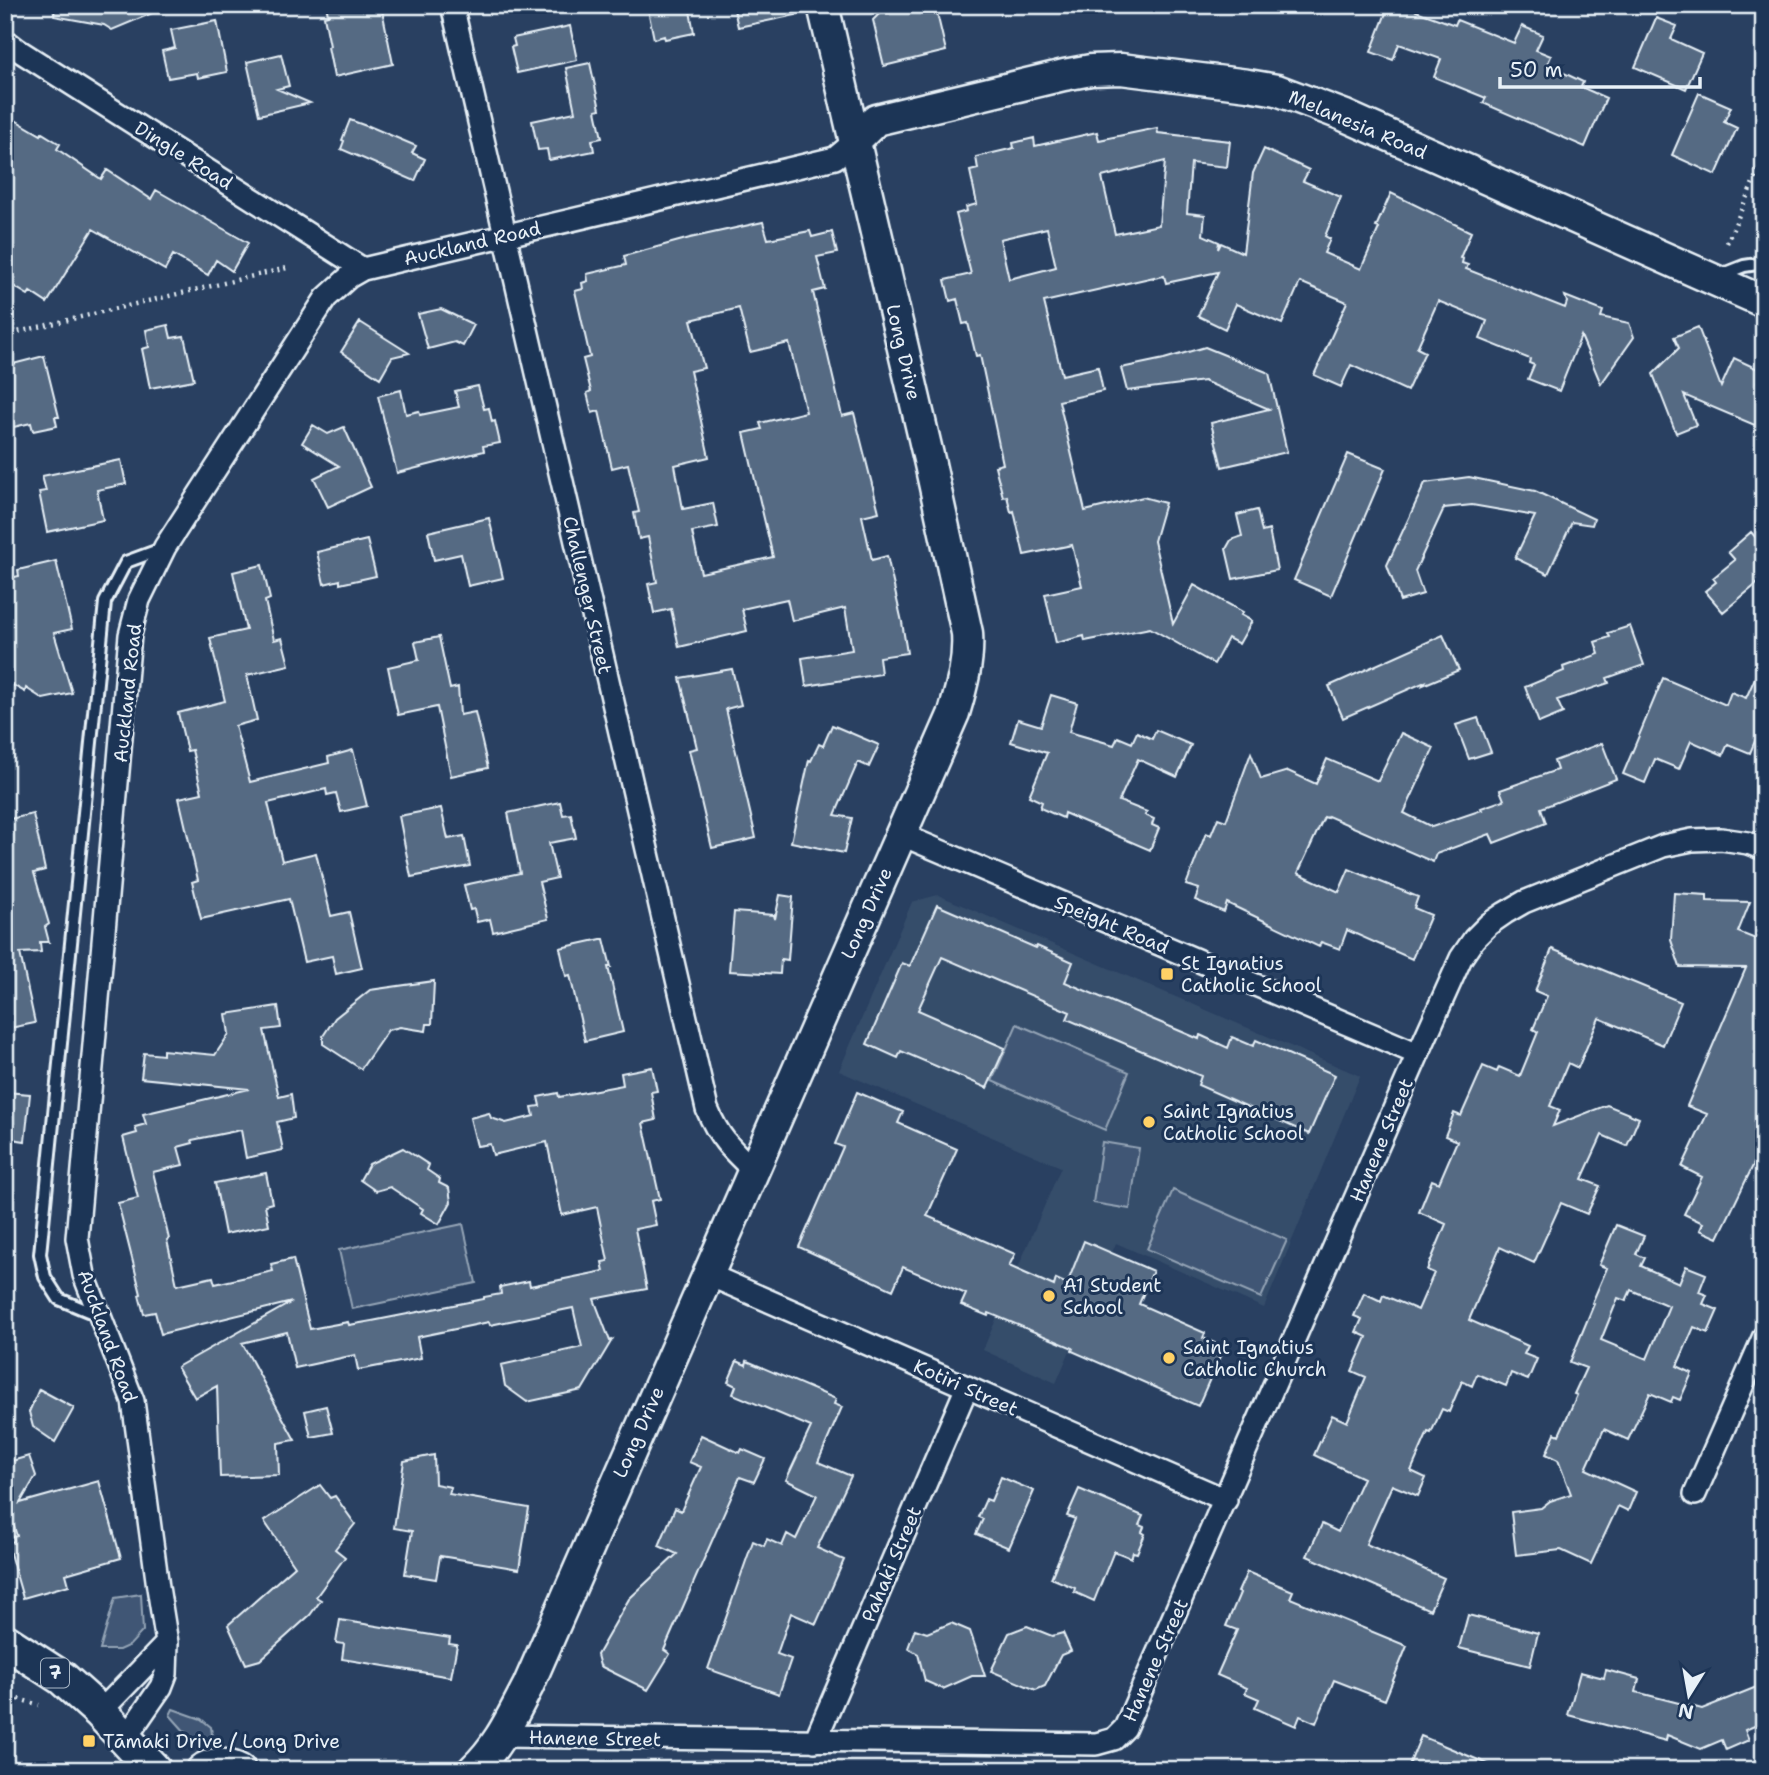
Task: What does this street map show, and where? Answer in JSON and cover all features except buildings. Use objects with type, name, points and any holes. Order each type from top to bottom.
[{"type":"main road","name":"7","points":[[5,1641],[62,1678],[100,1712],[154,1770]]},
{"type":"street","name":"Challenger Street","points":[[452,5],[707,1109],[723,1140],[753,1170]]},
{"type":"street","name":"Long Drive","points":[[474,1770],[502,1737],[528,1686],[954,713],[966,668],[967,641],[930,464],[823,5]]},
{"type":"street","name":"Dingle Road","points":[[5,40],[363,269]]},
{"type":"street","name":"Melanesia Road","points":[[854,142],[876,120],[1091,70],[1145,71],[1278,90],[1342,115],[1764,302]]},
{"type":"street","name":"Auckland Road","points":[[124,1739],[161,1687],[166,1674],[167,1643],[133,1401],[85,1275],[77,1238],[130,635],[139,600],[165,547],[326,298],[349,277],[363,269],[835,158],[854,142]]},
{"type":"street","name":"Speight Road","points":[[900,834],[1418,1054]]},
{"type":"street","points":[[1418,1054],[1461,958],[1474,939],[1505,913],[1524,902],[1663,846],[1721,839],[1748,843],[1764,849]]},
{"type":"street","name":"Hanene Street","points":[[502,1737],[1096,1744],[1114,1739],[1125,1728],[1418,1054]]},
{"type":"street","name":"Kotiri Street","points":[[707,1274],[1226,1500]]},
{"type":"street","points":[[1695,1494],[1764,1336]]},
{"type":"street","name":"Pahaki Street","points":[[815,1741],[967,1387]]},
{"type":"street","points":[[100,1712],[167,1643]]},
{"type":"street","points":[[202,1770],[206,1766],[222,1764],[240,1770]]},
{"type":"lane","points":[[1712,279],[1744,266],[1764,263]]},
{"type":"lane","points":[[102,1317],[59,1299],[45,1277],[40,1254],[105,603],[126,562],[165,547]]},
{"type":"path","points":[[1727,243],[1764,157]]},
{"type":"path","points":[[5,335],[287,268]]},
{"type":"path","points":[[5,1695],[39,1705]]},
{"type":"shaded area","name":"Saint Ignatius Catholic School","points":[[938,895],[1360,1076],[1264,1308],[1116,1243],[1056,1383],[983,1350],[1061,1167],[839,1071],[912,902]]},
{"type":"shaded area","points":[[1017,1024],[1129,1072],[1105,1130],[992,1081]]},
{"type":"shaded area","points":[[1102,1142],[1139,1148],[1130,1209],[1093,1203]]},
{"type":"shaded area","points":[[1173,1190],[1287,1240],[1261,1298],[1147,1249]]},
{"type":"shaded area","points":[[463,1224],[476,1283],[352,1309],[339,1250]]},
{"type":"shaded area","points":[[141,1594],[143,1631],[130,1645],[119,1650],[100,1650],[115,1598]]},
{"type":"shaded area","points":[[173,1709],[201,1719],[211,1727],[212,1734],[209,1738],[194,1742],[170,1715]]},
{"type":"place","name":"St Ignatius Catholic School","points":[[1167,974]]},
{"type":"place","name":"Saint Ignatius Catholic School","points":[[1149,1122]]},
{"type":"place","name":"A1 Student School","points":[[1049,1296]]},
{"type":"place","name":"Saint Ignatius Catholic Church","points":[[1169,1358]]},
{"type":"place","name":"Tāmaki Drive / Long Drive","points":[[89,1741]]}]
